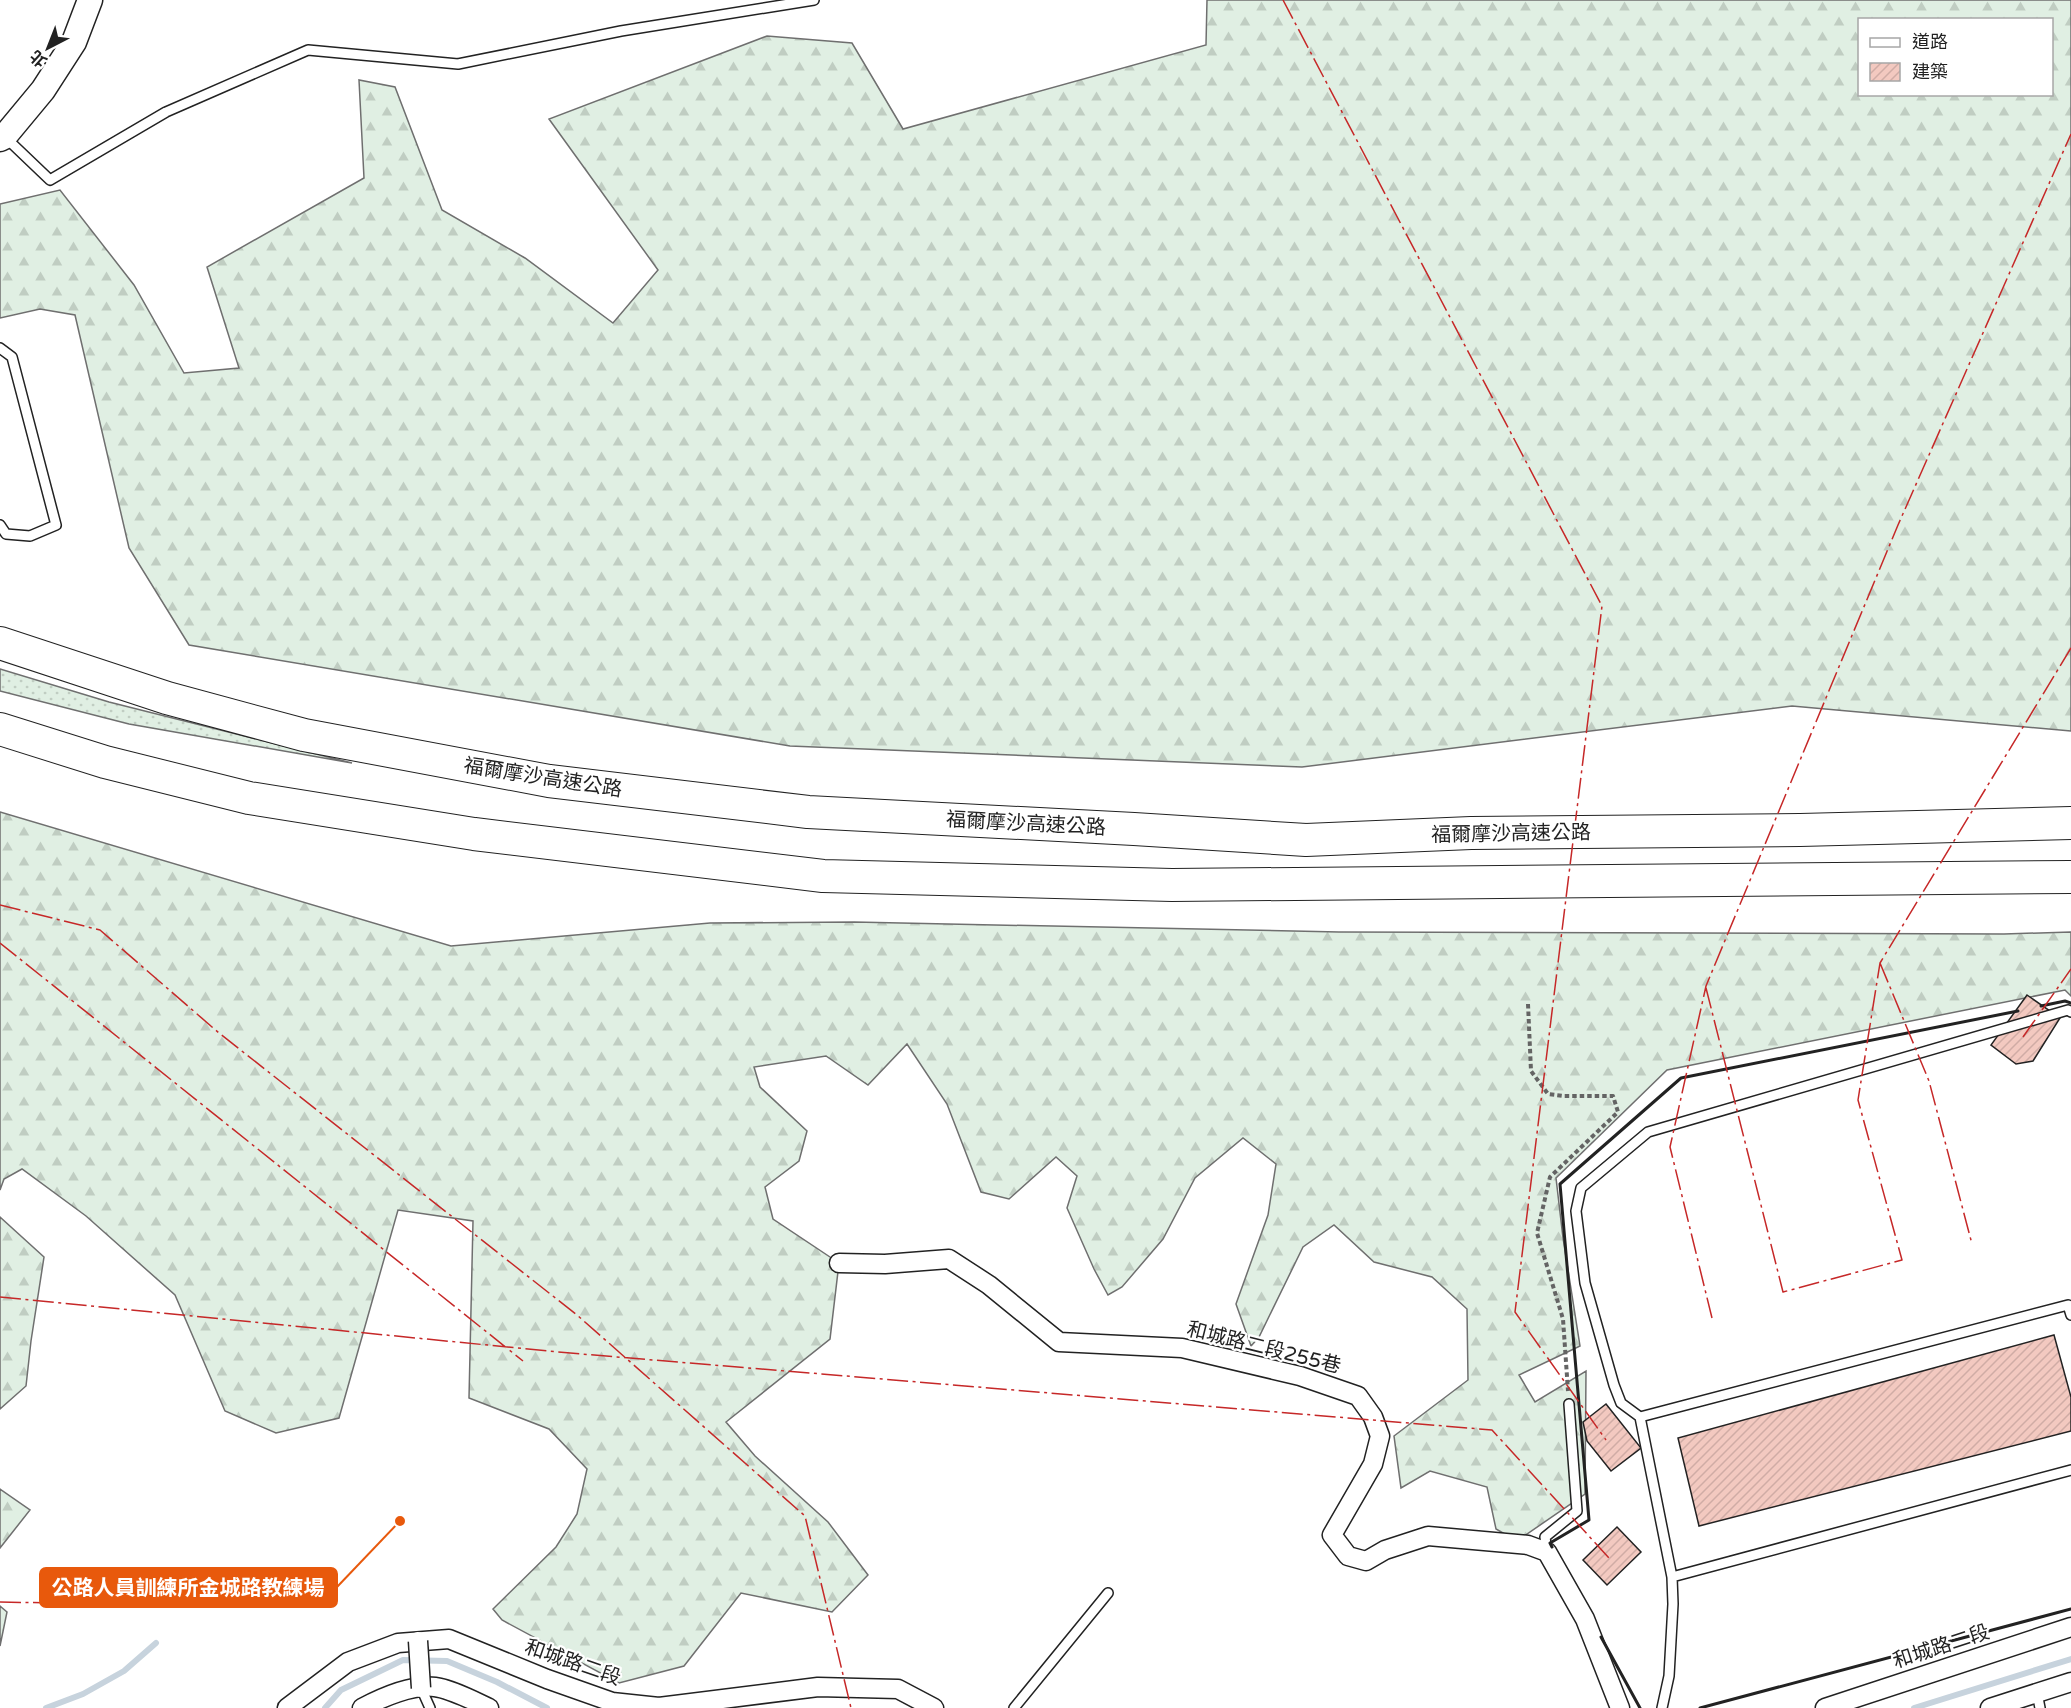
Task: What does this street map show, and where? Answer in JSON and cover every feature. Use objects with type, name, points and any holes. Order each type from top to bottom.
[{"type":"highway","name":"福爾摩沙高速公路","points":[[0,643],[167,698],[304,735],[549,781],[808,812],[1306,840],[1471,833],[1800,830],[2071,823]]},
{"type":"highway","points":[[0,729],[105,762],[249,798],[474,834],[823,876],[1172,885],[2071,877]]},
{"type":"street","points":[[2,138],[43,90],[74,42],[90,0]]},
{"type":"street","name":"和城路二段255巷","points":[[839,1263],[885,1264],[949,1259],[989,1285],[1059,1342],[1182,1348],[1300,1376],[1358,1396],[1373,1417],[1380,1436],[1373,1464],[1332,1535],[1348,1556],[1366,1561],[1385,1550],[1428,1536],[1528,1545],[1547,1552]]},
{"type":"street","points":[[1547,1552],[1585,1619],[1620,1708]]},
{"type":"street","name":"和城路二段","points":[[1825,1708],[2071,1627]]},
{"type":"street","name":"和城路二段","points":[[287,1708],[348,1662],[398,1643],[449,1639],[547,1679],[612,1702],[659,1707],[818,1688],[898,1689],[934,1708]]},
{"type":"street","points":[[418,1641],[421,1688]]},
{"type":"street","points":[[1990,1708],[2038,1700],[2071,1682]]},
{"type":"street","points":[[362,1708],[384,1697],[421,1688],[436,1687],[489,1708]]},
{"type":"lane","points":[[2,138],[50,180],[166,112],[308,50],[458,64],[621,31],[814,0]]},
{"type":"lane","points":[[0,348],[12,357],[56,525],[30,536],[6,534],[0,525]]},
{"type":"lane","points":[[1662,1708],[1669,1676],[1674,1605],[1672,1577],[1640,1417],[1621,1403],[1586,1283],[1576,1211],[1581,1188],[1648,1132],[2068,1010],[2071,1012]]},
{"type":"lane","points":[[1640,1417],[2068,1305],[2071,1315]]},
{"type":"lane","points":[[1547,1552],[1545,1538],[1577,1511],[1569,1404]]},
{"type":"lane","points":[[1672,1577],[2071,1470]]},
{"type":"lane","points":[[1014,1708],[1108,1593]]},
{"type":"lane","points":[[421,1688],[430,1708]]},
{"type":"path","points":[[1528,1004],[1531,1071],[1548,1094],[1613,1096],[1618,1112],[1550,1177],[1537,1233],[1563,1319],[1569,1404]]},
{"type":"green space","points":[[1207,0],[2071,0],[2071,731],[1792,706],[1302,767],[790,746],[189,645],[129,548],[75,315],[40,309],[0,318],[0,204],[60,190],[134,285],[184,373],[239,368],[207,267],[364,178],[359,80],[395,87],[442,210],[525,258],[613,323],[658,270],[549,119],[767,36],[852,43],[903,129],[1206,45]]},
{"type":"green space","points":[[0,669],[109,702],[352,763],[129,724],[0,691]]},
{"type":"green space","points":[[0,812],[451,946],[710,923],[854,922],[1339,932],[2004,934],[2071,932],[2071,996],[2065,990],[1667,1070],[1556,1178],[1580,1346],[1519,1375],[1535,1402],[1586,1371],[1585,1494],[1517,1541],[1496,1529],[1487,1487],[1430,1471],[1401,1488],[1394,1436],[1468,1380],[1467,1309],[1432,1277],[1374,1262],[1334,1225],[1303,1247],[1259,1337],[1251,1346],[1236,1304],[1268,1215],[1276,1164],[1243,1138],[1195,1178],[1163,1239],[1122,1287],[1108,1295],[1067,1208],[1077,1176],[1056,1157],[1009,1199],[981,1192],[947,1104],[907,1044],[868,1085],[826,1056],[754,1067],[760,1087],[807,1131],[799,1161],[765,1187],[773,1219],[839,1263],[830,1339],[726,1422],[755,1456],[828,1522],[868,1575],[832,1612],[741,1593],[684,1666],[619,1683],[502,1620],[493,1609],[556,1547],[577,1514],[587,1469],[549,1429],[469,1398],[473,1221],[398,1210],[339,1418],[276,1433],[225,1411],[175,1295],[86,1216],[22,1169],[4,1179],[0,1190]]},
{"type":"green space","points":[[0,1217],[44,1257],[26,1386],[0,1409]]},
{"type":"green space","points":[[0,1489],[30,1510],[0,1548]]},
{"type":"green space","points":[[0,1606],[7,1612],[0,1646]]},
{"type":"building","points":[[2027,995],[2060,1018],[2033,1061],[2016,1064],[1991,1045]]},
{"type":"building","points":[[2054,1335],[2071,1397],[2071,1431],[1699,1526],[1678,1438]]},
{"type":"building","points":[[1606,1404],[1641,1448],[1611,1471],[1587,1441],[1583,1422]]},
{"type":"building","points":[[1617,1527],[1641,1552],[1607,1585],[1583,1560]]},
{"type":"waterway","points":[[46,1708],[83,1694],[124,1671],[156,1643]]},
{"type":"waterway","points":[[1914,1708],[2071,1659]]},
{"type":"waterway","points":[[325,1708],[341,1690],[403,1660],[447,1661],[497,1682],[547,1708]]},
{"type":"wall","points":[[2041,1006],[2065,1001],[2071,1003]]},
{"type":"wall","points":[[1552,1547],[1550,1543],[1589,1520],[1560,1184],[1681,1078],[2018,1011]]},
{"type":"wall","points":[[1700,1708],[2071,1609]]},
{"type":"wall","points":[[1601,1637],[1640,1708]]},
{"type":"power","points":[[1283,0],[1602,606],[1515,1312],[1606,1440]]},
{"type":"power","points":[[1712,1318],[1670,1147],[1706,986],[1898,525],[2071,134]]},
{"type":"power","points":[[1706,988],[1783,1292],[1902,1260],[1858,1100],[1880,963],[2071,648]]},
{"type":"power","points":[[0,905],[100,930],[219,1033],[577,1315],[805,1516],[851,1708]]},
{"type":"power","points":[[0,943],[523,1361]]},
{"type":"power","points":[[1880,963],[1929,1081],[1972,1244]]},
{"type":"power","points":[[2023,1037],[2071,969]]},
{"type":"power","points":[[0,1297],[558,1352],[1492,1430],[1609,1558]]},
{"type":"power","points":[[0,1602],[222,1606]]},
{"type":"place","name":"公路人員訓練所金城路教練場","points":[[400,1521]]}]
